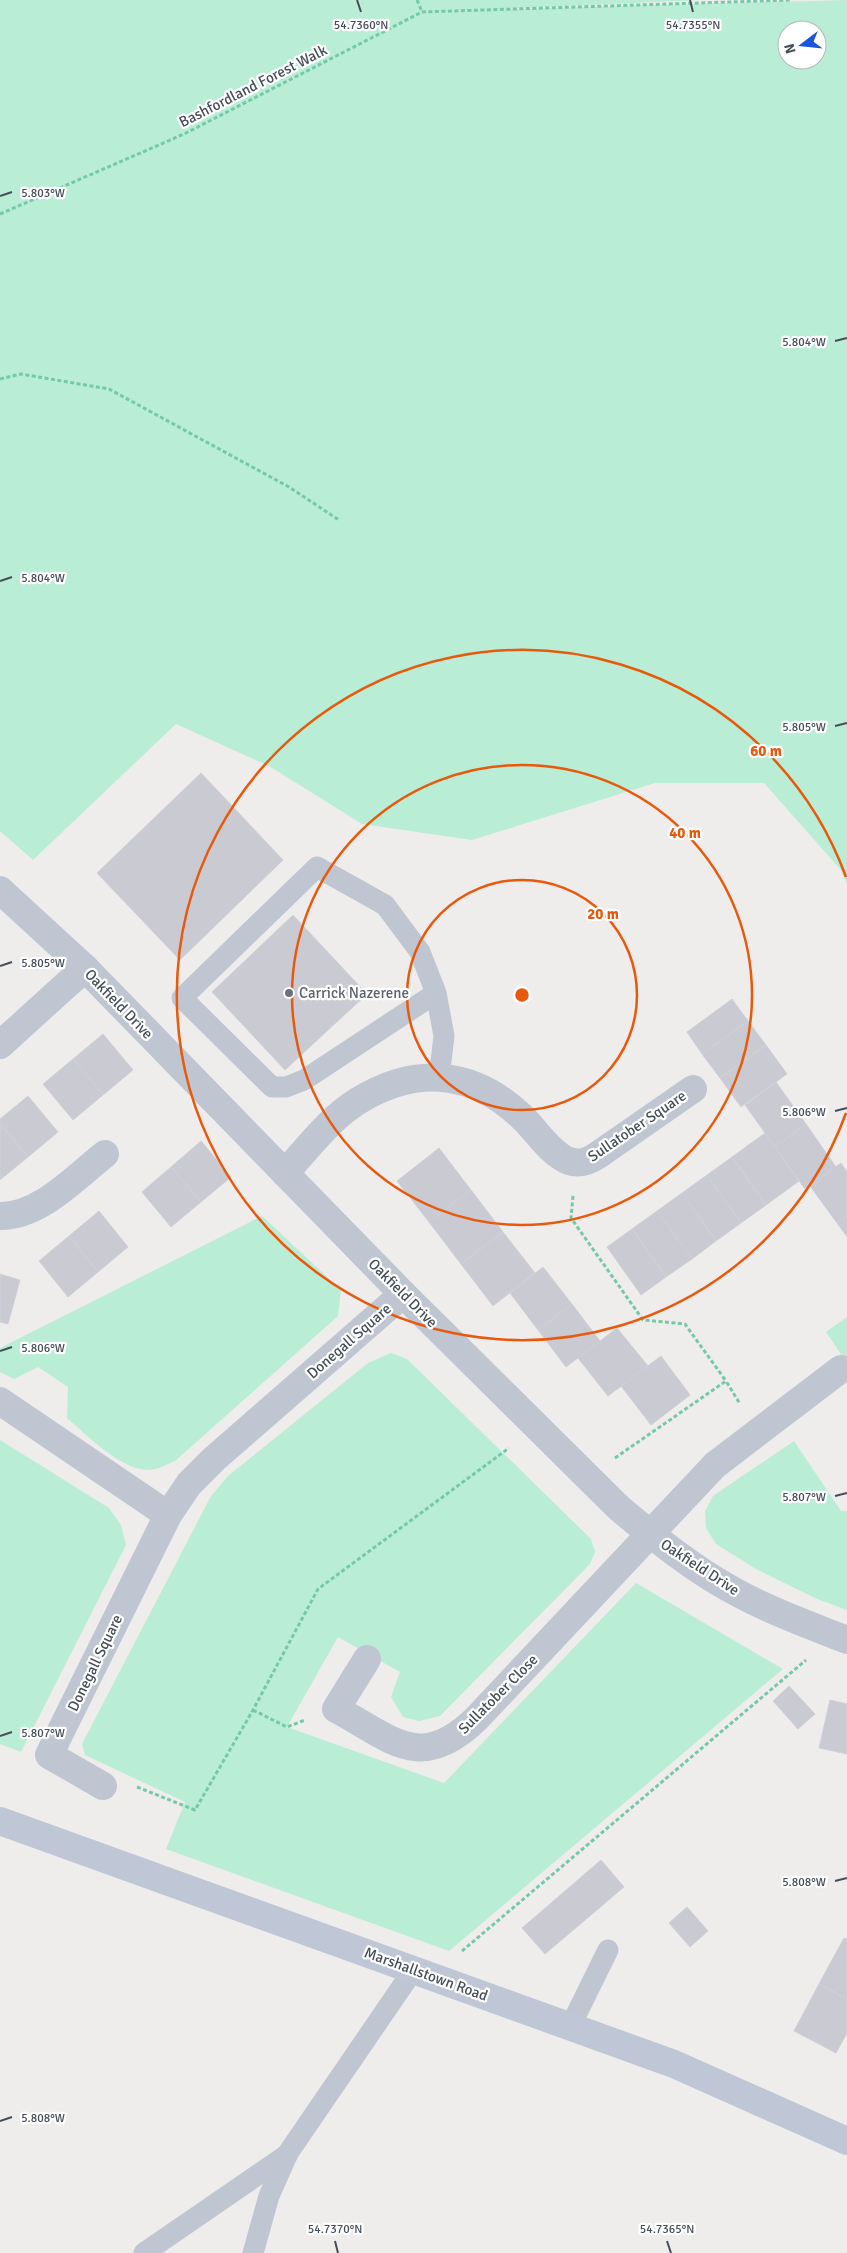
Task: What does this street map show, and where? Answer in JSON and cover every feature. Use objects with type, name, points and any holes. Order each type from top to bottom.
[{"type":"main road","name":"Marshallstown Road","points":[[0,1821],[571,2025],[674,2064],[847,2141]]},
{"type":"street","name":"Oakfield Drive","points":[[0,890],[85,968],[403,1294],[588,1477],[650,1534],[734,1591],[795,1620],[841,1638]]},
{"type":"street","points":[[0,1045],[85,968]]},
{"type":"street","name":"Sullatober Square","points":[[284,1173],[340,1115],[357,1102],[401,1082],[439,1078],[472,1083],[492,1093],[513,1108],[559,1154],[577,1162],[591,1160],[693,1089]]},
{"type":"street","points":[[0,1216],[19,1214],[35,1208],[105,1154]]},
{"type":"street","name":"Donegall Square","points":[[103,1786],[49,1755],[168,1514],[189,1484],[214,1459],[403,1294]]},
{"type":"street","points":[[650,1534],[715,1465],[758,1430],[841,1369]]},
{"type":"street","points":[[0,1401],[168,1514]]},
{"type":"street","name":"Sullatober Close","points":[[336,1709],[409,1747],[433,1748],[452,1739],[476,1719],[650,1534]]},
{"type":"street","points":[[336,1709],[367,1659]]},
{"type":"lane","points":[[436,993],[304,1080],[286,1087],[272,1088],[182,998],[317,867],[385,904],[420,952],[436,993],[444,1036],[439,1078]]},
{"type":"lane","points":[[571,2025],[608,1950]]},
{"type":"lane","points":[[253,2253],[269,2196],[288,2153],[423,1973]]},
{"type":"lane","points":[[144,2253],[288,2153]]},
{"type":"path","points":[[416,0],[422,12]]},
{"type":"path","name":"Bashfordland Forest Walk","points":[[0,214],[184,134],[422,12],[792,0]]},
{"type":"path","points":[[0,379],[22,374],[109,389],[290,487],[339,520]]},
{"type":"path","points":[[577,1162],[571,1218],[644,1320],[684,1324],[726,1381],[758,1430]]},
{"type":"path","points":[[588,1477],[726,1381]]},
{"type":"path","points":[[103,1786],[113,1778],[195,1810],[253,1710],[318,1589],[538,1427]]},
{"type":"path","points":[[423,1973],[841,1638]]},
{"type":"path","points":[[253,1710],[287,1727],[336,1709]]},
{"type":"green space","points":[[0,0],[702,0],[476,10],[847,0],[847,884],[841,870],[764,783],[655,783],[472,840],[362,824],[269,766],[176,724],[33,860],[0,831]]},
{"type":"green space","points":[[262,1216],[341,1290],[338,1316],[175,1461],[152,1470],[127,1464],[94,1442],[67,1418],[68,1387],[38,1367],[14,1379],[0,1372],[0,1348]]},
{"type":"green space","points":[[847,1317],[847,1363],[826,1332]]},
{"type":"green space","points":[[391,1353],[407,1359],[591,1539],[595,1552],[590,1564],[440,1716],[419,1721],[403,1717],[391,1697],[400,1672],[338,1637],[287,1727],[444,1783],[636,1583],[783,1669],[449,1951],[166,1849],[185,1802],[85,1755],[82,1744],[211,1496],[228,1476],[368,1363]]},
{"type":"green space","points":[[0,1440],[109,1508],[121,1525],[126,1545],[21,1752],[0,1744]]},
{"type":"green space","points":[[794,1441],[841,1511],[847,1511],[847,1610],[817,1599],[756,1569],[716,1544],[706,1528],[705,1511],[713,1496]]},
{"type":"building","points":[[201,773],[283,860],[180,960],[97,873]]},
{"type":"building","name":"Carrick Nazerene","points":[[293,915],[367,994],[285,1070],[212,992]]},
{"type":"building","points":[[732,999],[748,1021],[702,1054],[687,1032]]},
{"type":"building","points":[[748,1021],[766,1045],[720,1078],[702,1054]]},
{"type":"building","points":[[103,1034],[133,1070],[103,1095],[73,1059]]},
{"type":"building","points":[[766,1045],[787,1074],[741,1107],[720,1078]]},
{"type":"building","points":[[73,1059],[103,1095],[73,1120],[43,1084]]},
{"type":"building","points":[[776,1082],[806,1124],[775,1147],[745,1105]]},
{"type":"building","points":[[28,1096],[58,1132],[28,1157],[0,1123],[0,1119]]},
{"type":"building","points":[[0,1123],[28,1157],[0,1180]]},
{"type":"building","points":[[806,1124],[836,1167],[805,1189],[775,1147]]},
{"type":"building","points":[[765,1133],[799,1181],[766,1205],[732,1157]]},
{"type":"building","points":[[201,1141],[231,1177],[201,1202],[171,1167]]},
{"type":"building","points":[[439,1148],[471,1190],[429,1222],[397,1181]]},
{"type":"building","points":[[732,1157],[766,1205],[741,1223],[707,1175]]},
{"type":"building","points":[[841,1163],[847,1172],[847,1216],[837,1223],[810,1186]]},
{"type":"building","points":[[171,1167],[201,1202],[171,1227],[142,1192]]},
{"type":"building","points":[[707,1175],[741,1223],[716,1241],[682,1193]]},
{"type":"building","points":[[471,1190],[503,1232],[461,1264],[429,1222]]},
{"type":"building","points":[[682,1193],[716,1241],[692,1259],[657,1211]]},
{"type":"building","points":[[99,1211],[128,1247],[98,1272],[69,1236]]},
{"type":"building","points":[[657,1211],[692,1259],[666,1277],[632,1229]]},
{"type":"building","points":[[847,1216],[847,1237],[837,1223]]},
{"type":"building","points":[[632,1229],[666,1277],[641,1295],[607,1247]]},
{"type":"building","points":[[503,1232],[535,1273],[493,1306],[461,1264]]},
{"type":"building","points":[[69,1236],[98,1272],[68,1297],[39,1261]]},
{"type":"building","points":[[543,1267],[572,1304],[538,1330],[510,1293]]},
{"type":"building","points":[[0,1274],[20,1280],[8,1324],[0,1322]]},
{"type":"building","points":[[572,1304],[600,1341],[566,1367],[538,1330]]},
{"type":"building","points":[[617,1328],[648,1366],[608,1396],[578,1358]]},
{"type":"building","points":[[661,1356],[690,1395],[651,1425],[621,1386]]},
{"type":"building","points":[[789,1686],[815,1714],[798,1729],[773,1701]]},
{"type":"building","points":[[830,1700],[847,1704],[847,1754],[819,1748]]},
{"type":"building","points":[[601,1860],[624,1887],[545,1954],[522,1928]]},
{"type":"building","points":[[687,1907],[708,1931],[690,1947],[669,1923]]},
{"type":"building","points":[[844,1938],[847,1939],[847,1999],[819,1984]]},
{"type":"building","points":[[819,1984],[847,1999],[847,2033],[836,2053],[794,2031]]},
{"type":"place","name":"Carrick Nazerene","points":[[289,993]]}]
